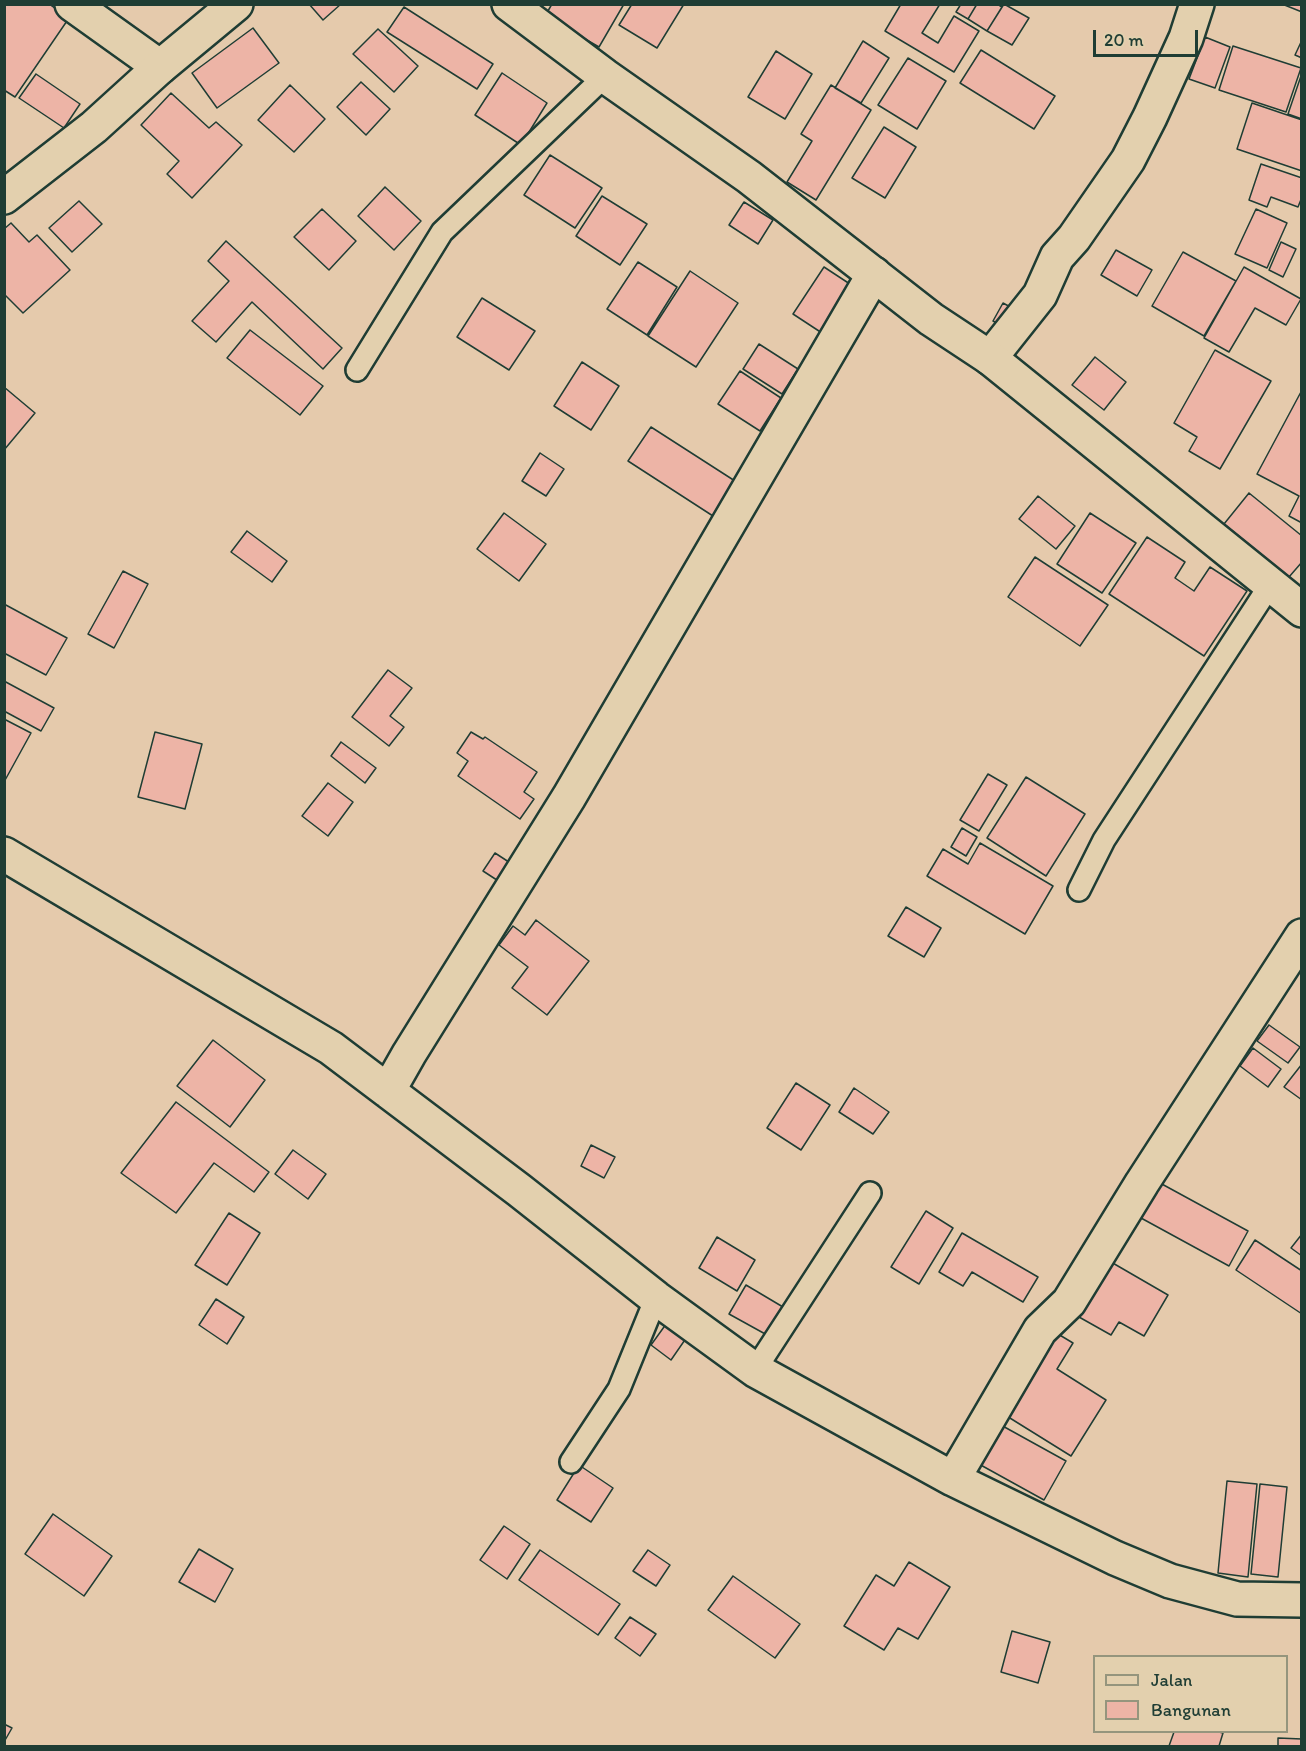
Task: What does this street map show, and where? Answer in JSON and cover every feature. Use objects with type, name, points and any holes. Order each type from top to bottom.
[{"type":"street","points":[[72,4],[160,67]]},
{"type":"street","points":[[4,197],[94,128],[160,67],[236,4]]},
{"type":"street","points":[[508,4],[605,76],[750,177],[931,319],[990,357],[1302,609]]},
{"type":"street","points":[[990,357],[1040,295],[1057,257],[1074,238],[1128,160],[1186,38],[1197,4]]},
{"type":"street","points":[[388,1091],[569,797],[874,274]]},
{"type":"street","points":[[4,855],[331,1048],[519,1190],[656,1298],[755,1370],[953,1479],[1116,1558],[1170,1581],[1237,1599],[1302,1600]]},
{"type":"street","points":[[953,1479],[1040,1330],[1069,1302],[1302,936]]},
{"type":"lane","points":[[357,370],[442,232],[605,76]]},
{"type":"lane","points":[[1079,890],[1104,840],[1270,585]]},
{"type":"lane","points":[[755,1370],[870,1193]]},
{"type":"lane","points":[[571,1462],[619,1389],[656,1298]]},
{"type":"building","points":[[49,4],[69,18],[15,97],[4,90],[4,5]]},
{"type":"building","points":[[309,4],[341,4],[323,20]]},
{"type":"building","points":[[552,4],[624,4],[599,47],[545,16]]},
{"type":"building","points":[[632,4],[684,4],[657,48],[619,25]]},
{"type":"building","points":[[901,4],[940,4],[922,33],[938,43],[954,16],[979,31],[954,72],[885,31]]},
{"type":"building","points":[[961,4],[977,4],[968,19],[956,12]]},
{"type":"building","points":[[977,4],[997,4],[1002,7],[987,31],[968,19]]},
{"type":"building","points":[[1004,4],[1029,18],[1012,45],[987,31]]},
{"type":"building","points":[[1282,4],[1302,4],[1302,12]]},
{"type":"building","points":[[404,7],[493,64],[477,89],[387,32]]},
{"type":"building","points":[[253,28],[279,63],[217,108],[192,73]]},
{"type":"building","points":[[378,29],[418,66],[394,92],[353,54]]},
{"type":"building","points":[[1205,37],[1230,47],[1215,88],[1189,79]]},
{"type":"building","points":[[1302,40],[1302,58],[1295,55]]},
{"type":"building","points":[[863,41],[889,58],[861,103],[835,88]]},
{"type":"building","points":[[1233,46],[1301,68],[1286,112],[1219,90]]},
{"type":"building","points":[[981,50],[1055,96],[1034,129],[960,83]]},
{"type":"building","points":[[776,51],[812,74],[785,119],[748,97]]},
{"type":"building","points":[[908,58],[946,81],[917,129],[878,105]]},
{"type":"building","points":[[502,73],[547,103],[521,145],[475,115]]},
{"type":"building","points":[[1302,73],[1302,119],[1288,114]]},
{"type":"building","points":[[36,74],[80,104],[64,128],[19,98]]},
{"type":"building","points":[[361,82],[390,109],[366,135],[337,107]]},
{"type":"building","points":[[290,85],[325,119],[294,152],[258,120]]},
{"type":"building","points":[[831,85],[871,110],[816,200],[787,182],[812,141],[801,134]]},
{"type":"building","points":[[171,93],[209,128],[216,122],[242,145],[192,198],[167,174],[179,161],[141,125]]},
{"type":"building","points":[[1252,103],[1302,120],[1302,171],[1237,149]]},
{"type":"building","points":[[884,127],[916,147],[885,198],[852,178]]},
{"type":"building","points":[[550,155],[602,188],[575,228],[524,195]]},
{"type":"building","points":[[1261,164],[1302,178],[1302,197],[1298,207],[1271,197],[1267,207],[1249,200]]},
{"type":"building","points":[[385,187],[421,221],[394,250],[358,216]]},
{"type":"building","points":[[602,196],[647,224],[620,265],[576,236]]},
{"type":"building","points":[[79,201],[102,224],[72,252],[49,228]]},
{"type":"building","points":[[744,202],[773,220],[758,244],[729,225]]},
{"type":"building","points":[[322,209],[356,241],[329,270],[294,237]]},
{"type":"building","points":[[1256,209],[1287,223],[1267,268],[1235,254]]},
{"type":"building","points":[[11,223],[29,242],[37,235],[70,270],[23,313],[4,294],[4,229]]},
{"type":"building","points":[[226,241],[342,348],[323,369],[252,302],[216,342],[192,321],[229,281],[208,261]]},
{"type":"building","points":[[1281,242],[1296,249],[1283,277],[1269,270]]},
{"type":"building","points":[[1116,250],[1152,270],[1137,296],[1101,275]]},
{"type":"building","points":[[1183,252],[1236,281],[1204,336],[1152,306]]},
{"type":"building","points":[[638,262],[677,287],[647,335],[607,309]]},
{"type":"building","points":[[824,267],[856,288],[825,335],[793,314]]},
{"type":"building","points":[[1244,267],[1301,299],[1286,325],[1255,308],[1229,352],[1204,338]]},
{"type":"building","points":[[690,271],[738,303],[696,367],[648,336]]},
{"type":"building","points":[[482,298],[535,331],[509,370],[457,337]]},
{"type":"building","points":[[1003,303],[1014,309],[1004,327],[993,321]]},
{"type":"building","points":[[250,330],[323,386],[300,415],[227,358]]},
{"type":"building","points":[[759,344],[798,369],[782,394],[743,369]]},
{"type":"building","points":[[1215,350],[1271,381],[1220,469],[1189,451],[1197,437],[1174,423]]},
{"type":"building","points":[[1095,357],[1126,382],[1104,410],[1072,385]]},
{"type":"building","points":[[582,362],[619,386],[591,430],[554,406]]},
{"type":"building","points":[[740,371],[781,398],[760,431],[718,404]]},
{"type":"building","points":[[4,387],[35,413],[4,450]]},
{"type":"building","points":[[1302,390],[1302,523],[1289,516],[1299,496],[1257,474]]},
{"type":"building","points":[[651,427],[735,481],[713,516],[628,461]]},
{"type":"building","points":[[540,453],[564,469],[546,496],[522,481]]},
{"type":"building","points":[[1249,493],[1302,536],[1302,562],[1289,577],[1224,524]]},
{"type":"building","points":[[1038,496],[1075,526],[1056,549],[1019,519]]},
{"type":"building","points":[[504,513],[546,544],[519,581],[477,549]]},
{"type":"building","points":[[1090,513],[1136,543],[1102,593],[1057,564]]},
{"type":"building","points":[[247,531],[287,561],[272,582],[231,552]]},
{"type":"building","points":[[1147,537],[1185,562],[1175,578],[1194,591],[1210,567],[1247,591],[1204,656],[1109,594]]},
{"type":"building","points":[[1035,557],[1108,605],[1080,646],[1008,597]]},
{"type":"building","points":[[123,571],[148,584],[114,648],[88,634]]},
{"type":"building","points":[[4,604],[67,638],[46,675],[4,653]]},
{"type":"building","points":[[388,670],[412,688],[390,716],[404,727],[389,746],[352,717]]},
{"type":"building","points":[[4,681],[54,708],[41,731],[4,711]]},
{"type":"building","points":[[4,719],[31,733],[4,782]]},
{"type":"building","points":[[155,732],[202,744],[185,809],[138,797]]},
{"type":"building","points":[[471,732],[483,739],[485,737],[537,772],[524,792],[534,799],[520,819],[458,776],[468,761],[457,753]]},
{"type":"building","points":[[341,742],[376,768],[365,783],[331,756]]},
{"type":"building","points":[[988,774],[1007,785],[979,831],[960,820]]},
{"type":"building","points":[[1026,777],[1085,814],[1046,876],[987,838]]},
{"type":"building","points":[[328,783],[353,802],[328,836],[302,816]]},
{"type":"building","points":[[962,828],[977,837],[966,856],[951,847]]},
{"type":"building","points":[[980,843],[1053,886],[1025,934],[927,876],[943,849],[968,864]]},
{"type":"building","points":[[495,853],[515,866],[503,884],[483,871]]},
{"type":"building","points":[[906,907],[941,928],[924,957],[888,936]]},
{"type":"building","points":[[536,920],[589,961],[547,1015],[512,988],[528,967],[499,945],[513,926],[525,935]]},
{"type":"building","points":[[1269,1025],[1300,1047],[1288,1063],[1257,1041]]},
{"type":"building","points":[[213,1040],[265,1080],[230,1127],[177,1086]]},
{"type":"building","points":[[1253,1048],[1281,1069],[1268,1087],[1240,1066]]},
{"type":"building","points":[[1302,1064],[1302,1100],[1284,1087]]},
{"type":"building","points":[[796,1083],[830,1105],[801,1150],[767,1128]]},
{"type":"building","points":[[854,1088],[889,1112],[873,1134],[839,1112]]},
{"type":"building","points":[[176,1102],[269,1172],[254,1192],[214,1163],[176,1213],[121,1173]]},
{"type":"building","points":[[591,1145],[615,1157],[604,1178],[581,1166]]},
{"type":"building","points":[[293,1150],[326,1174],[308,1199],[275,1174]]},
{"type":"building","points":[[1160,1183],[1248,1231],[1229,1266],[1141,1218]]},
{"type":"building","points":[[926,1211],[953,1228],[919,1284],[891,1267]]},
{"type":"building","points":[[229,1213],[260,1233],[227,1285],[195,1265]]},
{"type":"building","points":[[962,1233],[1038,1277],[1023,1302],[972,1272],[963,1286],[939,1272]]},
{"type":"building","points":[[1302,1234],[1302,1256],[1291,1248]]},
{"type":"building","points":[[717,1237],[755,1260],[737,1291],[699,1268]]},
{"type":"building","points":[[1255,1240],[1302,1271],[1302,1314],[1236,1270]]},
{"type":"building","points":[[1111,1262],[1168,1295],[1144,1336],[1119,1322],[1111,1335],[1079,1317]]},
{"type":"building","points":[[746,1285],[783,1307],[767,1335],[729,1314]]},
{"type":"building","points":[[216,1299],[244,1317],[227,1344],[199,1325]]},
{"type":"building","points":[[669,1320],[689,1334],[671,1360],[651,1345]]},
{"type":"building","points":[[1048,1328],[1073,1343],[1057,1369],[1106,1400],[1071,1456],[997,1410]]},
{"type":"building","points":[[990,1419],[1066,1461],[1044,1500],[968,1458]]},
{"type":"building","points":[[579,1465],[613,1488],[591,1522],[557,1500]]},
{"type":"building","points":[[1227,1481],[1257,1484],[1248,1577],[1218,1573]]},
{"type":"building","points":[[1260,1484],[1287,1487],[1278,1577],[1251,1574]]},
{"type":"building","points":[[53,1514],[112,1556],[84,1596],[25,1554]]},
{"type":"building","points":[[504,1526],[530,1544],[507,1579],[480,1560]]},
{"type":"building","points":[[199,1549],[233,1569],[215,1602],[179,1582]]},
{"type":"building","points":[[540,1550],[620,1604],[598,1635],[519,1580]]},
{"type":"building","points":[[648,1550],[670,1565],[656,1586],[633,1571]]},
{"type":"building","points":[[909,1562],[950,1587],[918,1639],[898,1628],[884,1650],[844,1626],[876,1575],[894,1586]]},
{"type":"building","points":[[733,1576],[800,1624],[775,1658],[708,1610]]},
{"type":"building","points":[[630,1617],[656,1634],[640,1656],[615,1638]]},
{"type":"building","points":[[1012,1631],[1050,1642],[1038,1683],[1001,1672]]},
{"type":"building","points":[[4,1724],[12,1728],[4,1742]]},
{"type":"building","points":[[1174,1733],[1223,1733],[1219,1746],[1169,1746]]},
{"type":"building","points":[[1278,1738],[1302,1739],[1302,1746],[1278,1746]]}]
